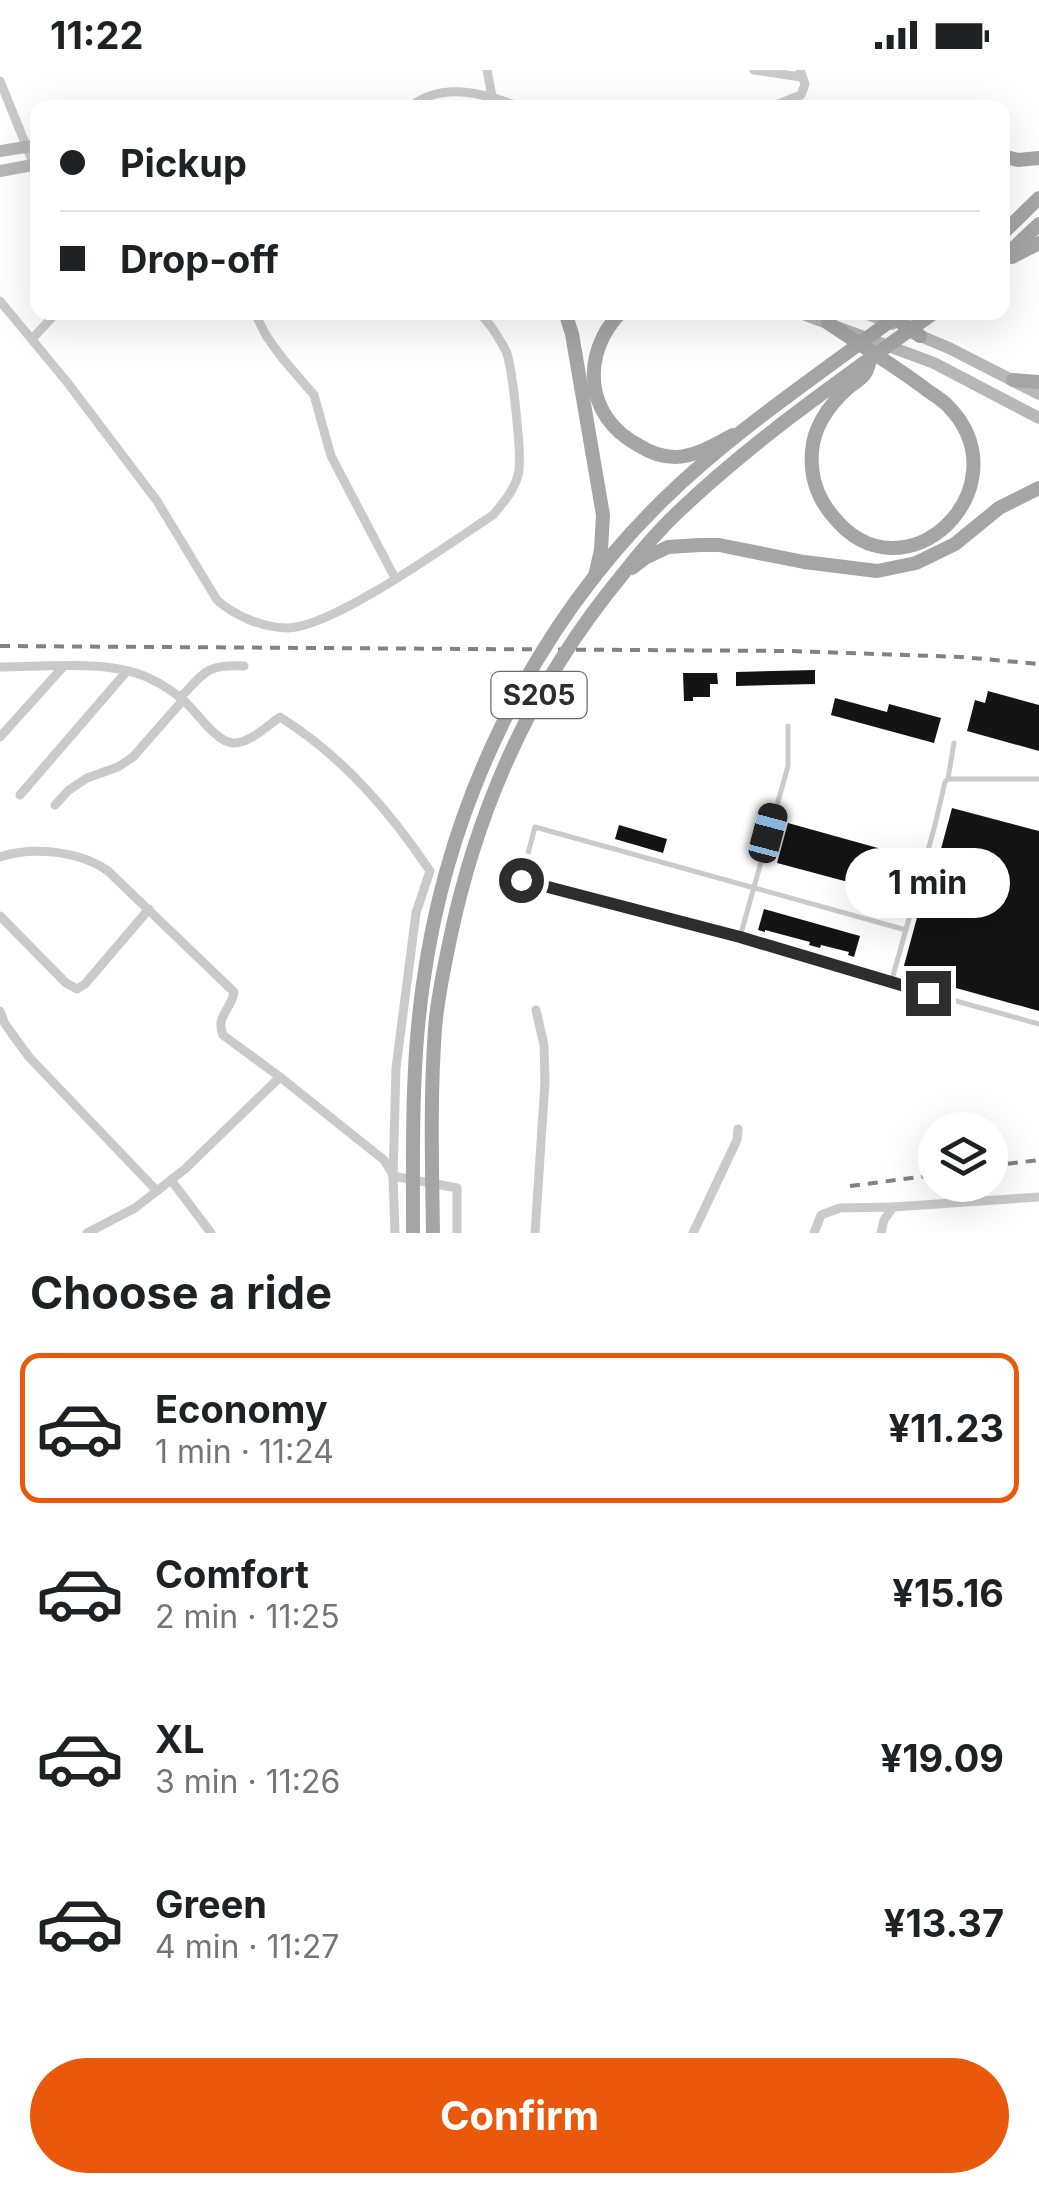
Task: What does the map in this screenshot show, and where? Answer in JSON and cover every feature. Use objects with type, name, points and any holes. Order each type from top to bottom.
[{"type":"main road","points":[[0,151],[30,145]]},
{"type":"main road","points":[[1010,158],[1039,158]]},
{"type":"main road","points":[[0,171],[30,168]]},
{"type":"main road","points":[[1010,226],[1039,198]]},
{"type":"main road","points":[[1010,252],[1039,224]]},
{"type":"main road","points":[[1010,256],[1039,243]]},
{"type":"main road","points":[[568,320],[603,515],[595,576]]},
{"type":"main road","points":[[613,320],[596,355],[593,378],[596,400],[626,439],[652,454],[677,457],[743,430]]},
{"type":"main road","points":[[820,320],[934,363],[1039,418]]},
{"type":"main road","points":[[882,320],[1039,394]]},
{"type":"main road","name":"S205","points":[[413,1233],[414,1083],[423,984],[435,912],[464,816],[506,713],[558,628],[639,524],[743,430],[891,320]]},
{"type":"main road","points":[[897,320],[920,336]]},
{"type":"main road","name":"S205","points":[[432,1233],[435,1028],[440,990],[476,838],[506,762],[543,687],[574,635],[650,540],[678,512],[755,444],[924,320]]},
{"type":"main road","points":[[828,323],[948,406],[968,439],[972,485],[964,505],[946,528],[926,541],[898,548],[873,546],[852,535],[824,505],[811,470],[814,435],[824,415],[864,376],[871,358]]},
{"type":"main road","points":[[1013,380],[1039,382]]},
{"type":"main road","points":[[620,577],[668,547],[700,545],[877,571],[916,563],[955,544],[999,508],[1039,488]]},
{"type":"street","points":[[487,70],[492,96]]},
{"type":"street","points":[[754,70],[801,73],[805,84],[801,95],[788,100]]},
{"type":"street","points":[[0,81],[30,141]]},
{"type":"street","points":[[419,100],[426,95],[460,92],[503,100]]},
{"type":"street","points":[[0,300],[157,501],[217,600],[230,612],[289,628],[314,622],[367,596],[493,515],[508,498],[519,475],[521,454],[507,353],[486,320]]},
{"type":"street","points":[[32,340],[50,320]]},
{"type":"street","points":[[258,320],[283,359],[314,395],[331,456],[394,578]]},
{"type":"street","points":[[55,805],[87,778],[133,757],[205,672],[220,665],[244,666]]},
{"type":"street","points":[[0,667],[100,667],[152,679],[182,699],[220,739],[231,744],[242,742],[280,716],[312,737],[404,832],[430,871],[416,913],[396,1068],[395,1233]]},
{"type":"street","points":[[0,736],[63,667]]},
{"type":"street","points":[[20,795],[127,671]]},
{"type":"street","points":[[0,856],[14,852],[72,854],[93,860],[108,871],[234,992],[221,1016],[219,1027],[223,1035],[384,1160],[393,1176]]},
{"type":"street","points":[[0,916],[77,990],[149,909]]},
{"type":"street","points":[[535,1233],[546,1082],[544,1045],[536,1010]]},
{"type":"street","points":[[0,1012],[4,1024],[29,1056],[157,1190]]},
{"type":"street","points":[[87,1233],[135,1208],[171,1180],[280,1077]]},
{"type":"street","points":[[693,1233],[737,1140],[738,1129]]},
{"type":"street","points":[[393,1176],[457,1188],[457,1233]]},
{"type":"street","points":[[171,1180],[211,1233]]},
{"type":"street","points":[[814,1233],[822,1215],[840,1208],[1039,1197]]},
{"type":"street","points":[[878,1233],[893,1208]]},
{"type":"street","points":[[107,1222],[116,1233]]},
{"type":"lane","points":[[740,937],[788,766],[788,726]]},
{"type":"lane","points":[[891,983],[936,825],[954,743]]},
{"type":"lane","points":[[948,778],[1039,779]]},
{"type":"lane","points":[[521,880],[535,828],[906,930]]},
{"type":"lane","points":[[502,875],[740,937],[1039,1024]]},
{"type":"building","points":[[815,670],[815,684],[736,686],[736,672]]},
{"type":"building","points":[[683,673],[717,673],[718,684],[710,684],[710,697],[684,701]]},
{"type":"building","points":[[988,691],[1039,705],[1039,751],[967,731],[975,700],[985,703]]},
{"type":"building","points":[[835,698],[887,712],[889,704],[941,718],[934,743],[831,715]]},
{"type":"building","points":[[952,808],[1039,831],[1039,1011],[902,973],[932,862],[937,864]]},
{"type":"building","points":[[788,823],[903,855],[893,894],[777,863]]},
{"type":"building","points":[[619,825],[667,839],[663,853],[615,839]]},
{"type":"building","points":[[764,909],[860,936],[854,957],[849,952],[758,930]]},
{"type":"railway","points":[[0,646],[790,651],[1039,664]]},
{"type":"railway","points":[[1008,1164],[1039,1160]]},
{"type":"railway","points":[[850,1186],[918,1177]]},
{"type":"route","points":[[521,880],[740,937],[928,993]]}]
